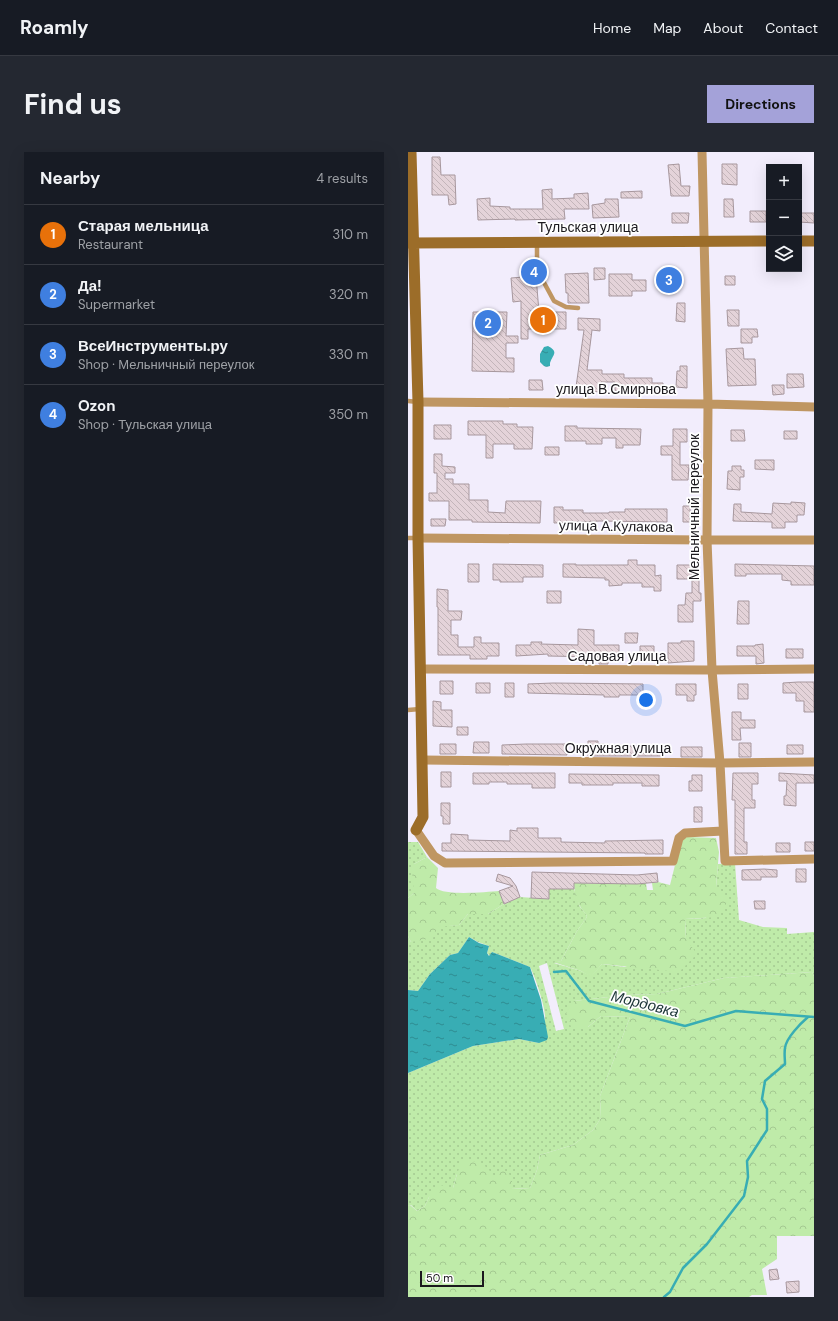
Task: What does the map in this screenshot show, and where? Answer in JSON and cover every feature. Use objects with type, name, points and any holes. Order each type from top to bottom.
[{"type":"main road","points":[[411,152],[413,538],[421,668],[423,760],[423,817],[416,830]]},
{"type":"main road","name":"Тульская улица","points":[[411,243],[766,241]]},
{"type":"main road","points":[[802,241],[814,241]]},
{"type":"street","name":"Мельничный переулок","points":[[702,152],[708,404],[707,540],[712,670],[720,763],[725,861],[814,859]]},
{"type":"street","name":"улица В.Смирнова","points":[[413,402],[708,404],[814,407]]},
{"type":"street","name":"улица А.Кулакова","points":[[413,538],[814,540]]},
{"type":"street","name":"Садовая улица","points":[[421,668],[712,670],[814,668]]},
{"type":"street","name":"Окружная улица","points":[[423,760],[720,763],[814,762]]},
{"type":"street","points":[[416,830],[434,856],[445,863],[490,864],[673,861],[679,838],[685,833],[723,831]]},
{"type":"lane","points":[[537,242],[537,262],[542,277],[554,301],[566,307],[578,308]]},
{"type":"lane","points":[[408,710],[422,709]]},
{"type":"green space","points":[[687,837],[716,838],[719,852],[716,887],[728,901],[718,917],[685,919],[686,939],[697,954],[679,972],[602,964],[591,977],[581,971],[553,962],[561,961],[577,931],[587,917],[577,901],[574,883],[646,883],[647,890],[653,890],[652,883],[658,882],[670,885],[681,841]]},
{"type":"green space","points":[[408,842],[418,842],[427,857],[414,864],[414,893],[408,898]]},
{"type":"green space","points":[[427,857],[438,868],[436,888],[447,892],[456,893],[499,891],[504,904],[488,914],[468,914],[459,925],[438,927],[433,938],[411,942],[408,936],[408,898],[414,893],[412,872],[414,864]]},
{"type":"green space","points":[[735,863],[739,920],[763,927],[787,928],[787,934],[814,932],[814,976],[812,972],[724,978],[657,994],[626,995],[574,1001],[588,1027],[601,1016],[630,1017],[600,1096],[601,1118],[593,1130],[573,1145],[540,1155],[537,1170],[530,1188],[511,1189],[512,1180],[457,1174],[453,1188],[429,1197],[425,1206],[417,1211],[411,1205],[408,1206],[408,1073],[473,1046],[519,1039],[539,1043],[544,1027],[545,1014],[540,992],[530,967],[492,952],[490,956],[487,953],[489,946],[469,937],[458,953],[450,955],[430,974],[418,991],[408,990],[408,936],[411,942],[438,926],[459,925],[468,914],[488,914],[504,904],[520,897],[549,899],[549,886],[560,883],[560,889],[574,889],[580,907],[587,917],[577,931],[561,961],[554,963],[581,971],[591,976],[602,964],[625,967],[686,939],[685,919],[706,918],[716,887],[718,864]],"holes":[[[547,963],[564,1029],[556,1031],[539,966]]]},
{"type":"green space","points":[[812,972],[814,976],[814,1236],[777,1236],[777,1259],[762,1269],[767,1295],[752,1295],[749,1297],[408,1297],[408,1206],[410,1205],[417,1211],[425,1206],[429,1197],[440,1185],[453,1188],[462,1161],[478,1162],[485,1166],[495,1177],[500,1169],[509,1174],[512,1180],[512,1189],[530,1188],[537,1170],[540,1155],[573,1145],[593,1130],[601,1118],[600,1096],[630,1017],[601,1016],[588,1027],[571,1027],[566,1012],[574,1001],[626,995],[657,994],[724,978]]},
{"type":"water","points":[[548,346],[554,353],[550,366],[546,367],[540,362],[540,354],[544,347]]},
{"type":"water","points":[[469,937],[479,943],[489,946],[487,953],[489,956],[492,952],[530,967],[541,1000],[548,1037],[547,1040],[539,1043],[519,1039],[473,1046],[408,1073],[408,990],[418,991],[430,974],[450,955],[458,953]]},
{"type":"building","points":[[432,157],[440,157],[441,175],[455,175],[456,204],[449,205],[448,195],[432,195]]},
{"type":"building","points":[[679,164],[681,186],[690,186],[689,196],[671,196],[668,165]]},
{"type":"building","points":[[722,164],[737,164],[737,185],[722,184]]},
{"type":"building","points":[[552,189],[552,199],[574,198],[574,194],[588,193],[589,209],[564,209],[565,219],[478,220],[477,199],[490,198],[490,206],[510,207],[510,209],[543,209],[542,190]]},
{"type":"building","points":[[642,191],[642,198],[621,198],[621,192]]},
{"type":"building","points":[[605,199],[618,199],[619,217],[593,218],[592,205],[605,203]]},
{"type":"building","points":[[724,199],[733,199],[734,217],[724,217]]},
{"type":"building","points":[[750,211],[766,211],[766,222],[750,222]]},
{"type":"building","points":[[672,213],[689,213],[688,223],[672,223]]},
{"type":"building","points":[[802,213],[814,213],[814,223],[802,222]]},
{"type":"building","points":[[594,268],[605,268],[605,279],[594,280]]},
{"type":"building","points":[[588,273],[589,303],[568,303],[565,274]]},
{"type":"building","points":[[609,274],[632,274],[632,280],[646,280],[646,291],[632,291],[632,296],[609,296]]},
{"type":"building","points":[[536,276],[539,312],[566,312],[566,329],[528,329],[528,339],[521,339],[521,301],[513,302],[511,278]]},
{"type":"building","points":[[725,276],[735,276],[735,285],[725,285]]},
{"type":"building","points":[[665,277],[681,277],[680,288],[665,288]]},
{"type":"building","points":[[677,303],[685,303],[685,322],[676,321]]},
{"type":"building","points":[[727,310],[739,310],[739,326],[728,326]]},
{"type":"building","points":[[473,312],[507,312],[506,336],[518,336],[518,343],[506,343],[506,358],[514,358],[514,372],[472,371]]},
{"type":"building","points":[[578,318],[600,319],[600,331],[592,330],[587,370],[602,370],[602,374],[624,374],[624,378],[652,378],[652,383],[663,383],[663,390],[647,390],[647,387],[624,386],[624,391],[615,391],[615,382],[601,382],[599,392],[592,391],[592,389],[576,387],[584,330],[578,330]]},
{"type":"building","points":[[741,329],[757,329],[758,337],[752,337],[752,343],[741,343]]},
{"type":"building","points":[[743,348],[744,359],[755,359],[756,385],[728,386],[726,349]]},
{"type":"building","points":[[680,366],[687,366],[687,388],[676,387],[677,371],[680,371]]},
{"type":"building","points":[[787,374],[803,374],[804,387],[787,388]]},
{"type":"building","points":[[529,380],[542,380],[543,390],[529,390]]},
{"type":"building","points":[[772,385],[784,385],[784,394],[773,395]]},
{"type":"building","points":[[468,421],[503,421],[503,424],[517,424],[517,427],[533,427],[532,449],[514,449],[514,444],[493,444],[493,458],[486,458],[486,435],[468,435]]},
{"type":"building","points":[[434,425],[451,425],[451,439],[434,439]]},
{"type":"building","points":[[565,426],[577,426],[577,428],[641,429],[640,445],[623,445],[623,448],[616,448],[616,438],[602,438],[602,444],[586,444],[586,441],[565,441]]},
{"type":"building","points":[[673,429],[687,429],[687,442],[680,442],[680,465],[689,465],[688,480],[672,480],[672,455],[661,455],[661,446],[673,446]]},
{"type":"building","points":[[731,430],[744,430],[745,441],[731,441]]},
{"type":"building","points":[[784,431],[797,431],[797,439],[784,439]]},
{"type":"building","points":[[545,447],[559,447],[559,455],[545,455]]},
{"type":"building","points":[[434,454],[442,454],[442,466],[455,467],[455,473],[445,473],[445,479],[453,479],[453,484],[469,484],[469,500],[488,500],[488,512],[505,513],[506,501],[541,501],[540,523],[472,522],[472,520],[449,520],[449,501],[429,501],[429,493],[437,493],[437,473],[434,473]]},
{"type":"building","points":[[755,460],[774,460],[774,470],[755,469]]},
{"type":"building","points":[[732,466],[741,466],[741,470],[744,470],[744,477],[740,477],[740,490],[727,489],[728,471],[732,471]]},
{"type":"building","points":[[791,502],[805,503],[804,515],[797,515],[797,522],[785,522],[785,528],[772,528],[772,522],[733,521],[734,504],[741,504],[741,512],[772,514],[773,503],[791,504]]},
{"type":"building","points":[[683,506],[690,506],[690,522],[683,522]]},
{"type":"building","points":[[554,507],[563,507],[563,510],[583,510],[583,513],[625,512],[625,509],[667,509],[667,522],[600,521],[554,523]]},
{"type":"building","points":[[431,519],[446,519],[445,526],[431,526]]},
{"type":"building","points":[[628,560],[637,560],[637,565],[655,565],[655,576],[661,575],[661,591],[654,591],[654,587],[642,587],[642,583],[622,583],[622,585],[609,586],[609,580],[605,580],[605,578],[563,577],[563,564],[628,565]]},
{"type":"building","points":[[468,564],[479,564],[479,582],[468,582]]},
{"type":"building","points":[[493,564],[543,565],[543,577],[523,577],[523,582],[500,582],[500,580],[493,580]]},
{"type":"building","points":[[735,564],[814,566],[814,585],[791,585],[791,581],[782,580],[782,574],[746,574],[746,576],[735,576]]},
{"type":"building","points":[[677,565],[692,565],[692,579],[677,579]]},
{"type":"building","points":[[692,580],[699,580],[699,593],[701,593],[701,601],[693,601],[693,622],[678,622],[678,605],[685,605],[686,593],[692,593]]},
{"type":"building","points":[[437,589],[448,590],[448,611],[462,611],[461,620],[451,620],[451,635],[458,635],[458,647],[474,647],[474,637],[481,637],[481,643],[499,643],[499,656],[487,656],[487,659],[470,659],[470,655],[438,655]]},
{"type":"building","points":[[547,591],[561,591],[561,603],[547,603]]},
{"type":"building","points":[[738,601],[749,601],[749,624],[737,624]]},
{"type":"building","points":[[578,629],[594,630],[594,645],[619,645],[619,659],[608,659],[608,664],[599,664],[599,657],[548,656],[548,654],[516,656],[516,645],[531,645],[531,642],[542,642],[541,644],[578,645]]},
{"type":"building","points":[[625,633],[638,633],[637,643],[625,643]]},
{"type":"building","points":[[681,641],[694,641],[694,661],[668,663],[668,643],[681,643]]},
{"type":"building","points":[[763,644],[764,663],[756,664],[756,656],[737,656],[737,646],[755,646]]},
{"type":"building","points":[[640,646],[654,646],[654,658],[640,658]]},
{"type":"building","points":[[786,649],[803,649],[803,658],[786,658]]},
{"type":"building","points":[[440,681],[453,681],[453,694],[440,694]]},
{"type":"building","points":[[814,682],[814,712],[804,712],[804,701],[796,701],[796,693],[783,693],[783,683]]},
{"type":"building","points":[[476,683],[490,683],[490,693],[476,693]]},
{"type":"building","points":[[505,683],[514,683],[514,697],[505,697]]},
{"type":"building","points":[[528,684],[643,684],[643,695],[619,695],[619,697],[604,697],[604,695],[528,693]]},
{"type":"building","points":[[676,684],[696,684],[696,695],[694,695],[694,701],[687,701],[687,695],[676,695]]},
{"type":"building","points":[[738,684],[748,684],[748,699],[738,699]]},
{"type":"building","points":[[433,701],[441,702],[441,710],[452,710],[452,727],[433,726]]},
{"type":"building","points":[[732,712],[741,712],[741,720],[755,720],[755,728],[740,728],[741,740],[732,740]]},
{"type":"building","points":[[457,727],[468,727],[468,735],[457,735]]},
{"type":"building","points":[[588,741],[598,741],[598,744],[641,746],[641,748],[662,748],[662,756],[588,756]]},
{"type":"building","points":[[474,742],[489,742],[489,753],[473,753]]},
{"type":"building","points":[[739,743],[751,743],[751,757],[739,757]]},
{"type":"building","points":[[440,744],[456,744],[456,754],[440,754]]},
{"type":"building","points":[[567,744],[567,755],[502,754],[502,745]]},
{"type":"building","points":[[787,745],[803,745],[803,754],[787,754]]},
{"type":"building","points":[[681,747],[702,747],[702,757],[681,757]]},
{"type":"building","points":[[441,772],[451,772],[451,787],[441,787]]},
{"type":"building","points":[[473,773],[555,773],[555,788],[532,788],[532,784],[507,784],[507,782],[473,784]]},
{"type":"building","points":[[733,773],[758,773],[758,784],[752,784],[752,800],[755,800],[755,808],[744,808],[744,842],[747,842],[747,854],[735,854],[735,800],[732,800]]},
{"type":"building","points":[[779,773],[814,775],[814,783],[796,783],[796,806],[784,805],[787,781],[779,781]]},
{"type":"building","points":[[569,774],[659,775],[659,786],[642,786],[642,783],[582,785],[582,783],[569,783]]},
{"type":"building","points":[[692,775],[702,775],[702,791],[689,791],[689,781],[692,781]]},
{"type":"building","points":[[441,803],[450,803],[450,824],[443,824],[443,816],[441,816]]},
{"type":"building","points":[[694,807],[702,807],[702,822],[694,822]]},
{"type":"building","points":[[517,828],[538,828],[538,838],[561,838],[561,842],[605,843],[605,841],[663,840],[663,854],[442,851],[442,843],[451,843],[451,834],[468,835],[468,840],[510,841],[510,830],[517,831]]},
{"type":"building","points":[[805,842],[814,842],[814,851],[805,851]]},
{"type":"building","points":[[776,843],[790,843],[790,852],[776,852]]},
{"type":"building","points":[[796,869],[806,869],[806,882],[796,882]]},
{"type":"building","points":[[742,870],[777,870],[777,877],[761,877],[761,880],[742,880]]},
{"type":"building","points":[[532,872],[637,875],[657,873],[658,882],[637,884],[574,883],[574,889],[549,889],[549,899],[531,898]]},
{"type":"building","points":[[498,874],[510,878],[516,886],[520,897],[504,904],[499,891],[513,886],[496,881]]},
{"type":"building","points":[[754,901],[765,901],[765,909],[755,909]]},
{"type":"building","points":[[777,1269],[779,1279],[770,1280],[769,1270]]},
{"type":"building","points":[[799,1281],[799,1292],[787,1293],[786,1282]]},
{"type":"waterway","name":"Мордовка","points":[[554,972],[566,971],[589,1001],[685,1026],[736,1011],[814,1017]]},
{"type":"waterway","points":[[664,1297],[670,1292],[683,1268],[707,1244],[744,1196],[748,1177],[747,1161],[767,1130],[767,1109],[762,1099],[765,1081],[785,1064],[786,1044],[791,1035],[808,1017]]},
{"type":"place","name":"Ozon","points":[[534,272]]},
{"type":"place","name":"ВсеИнструменты.ру","points":[[669,280]]},
{"type":"place","name":"Старая мельница","points":[[543,320]]},
{"type":"place","name":"Да!","points":[[488,323]]}]
